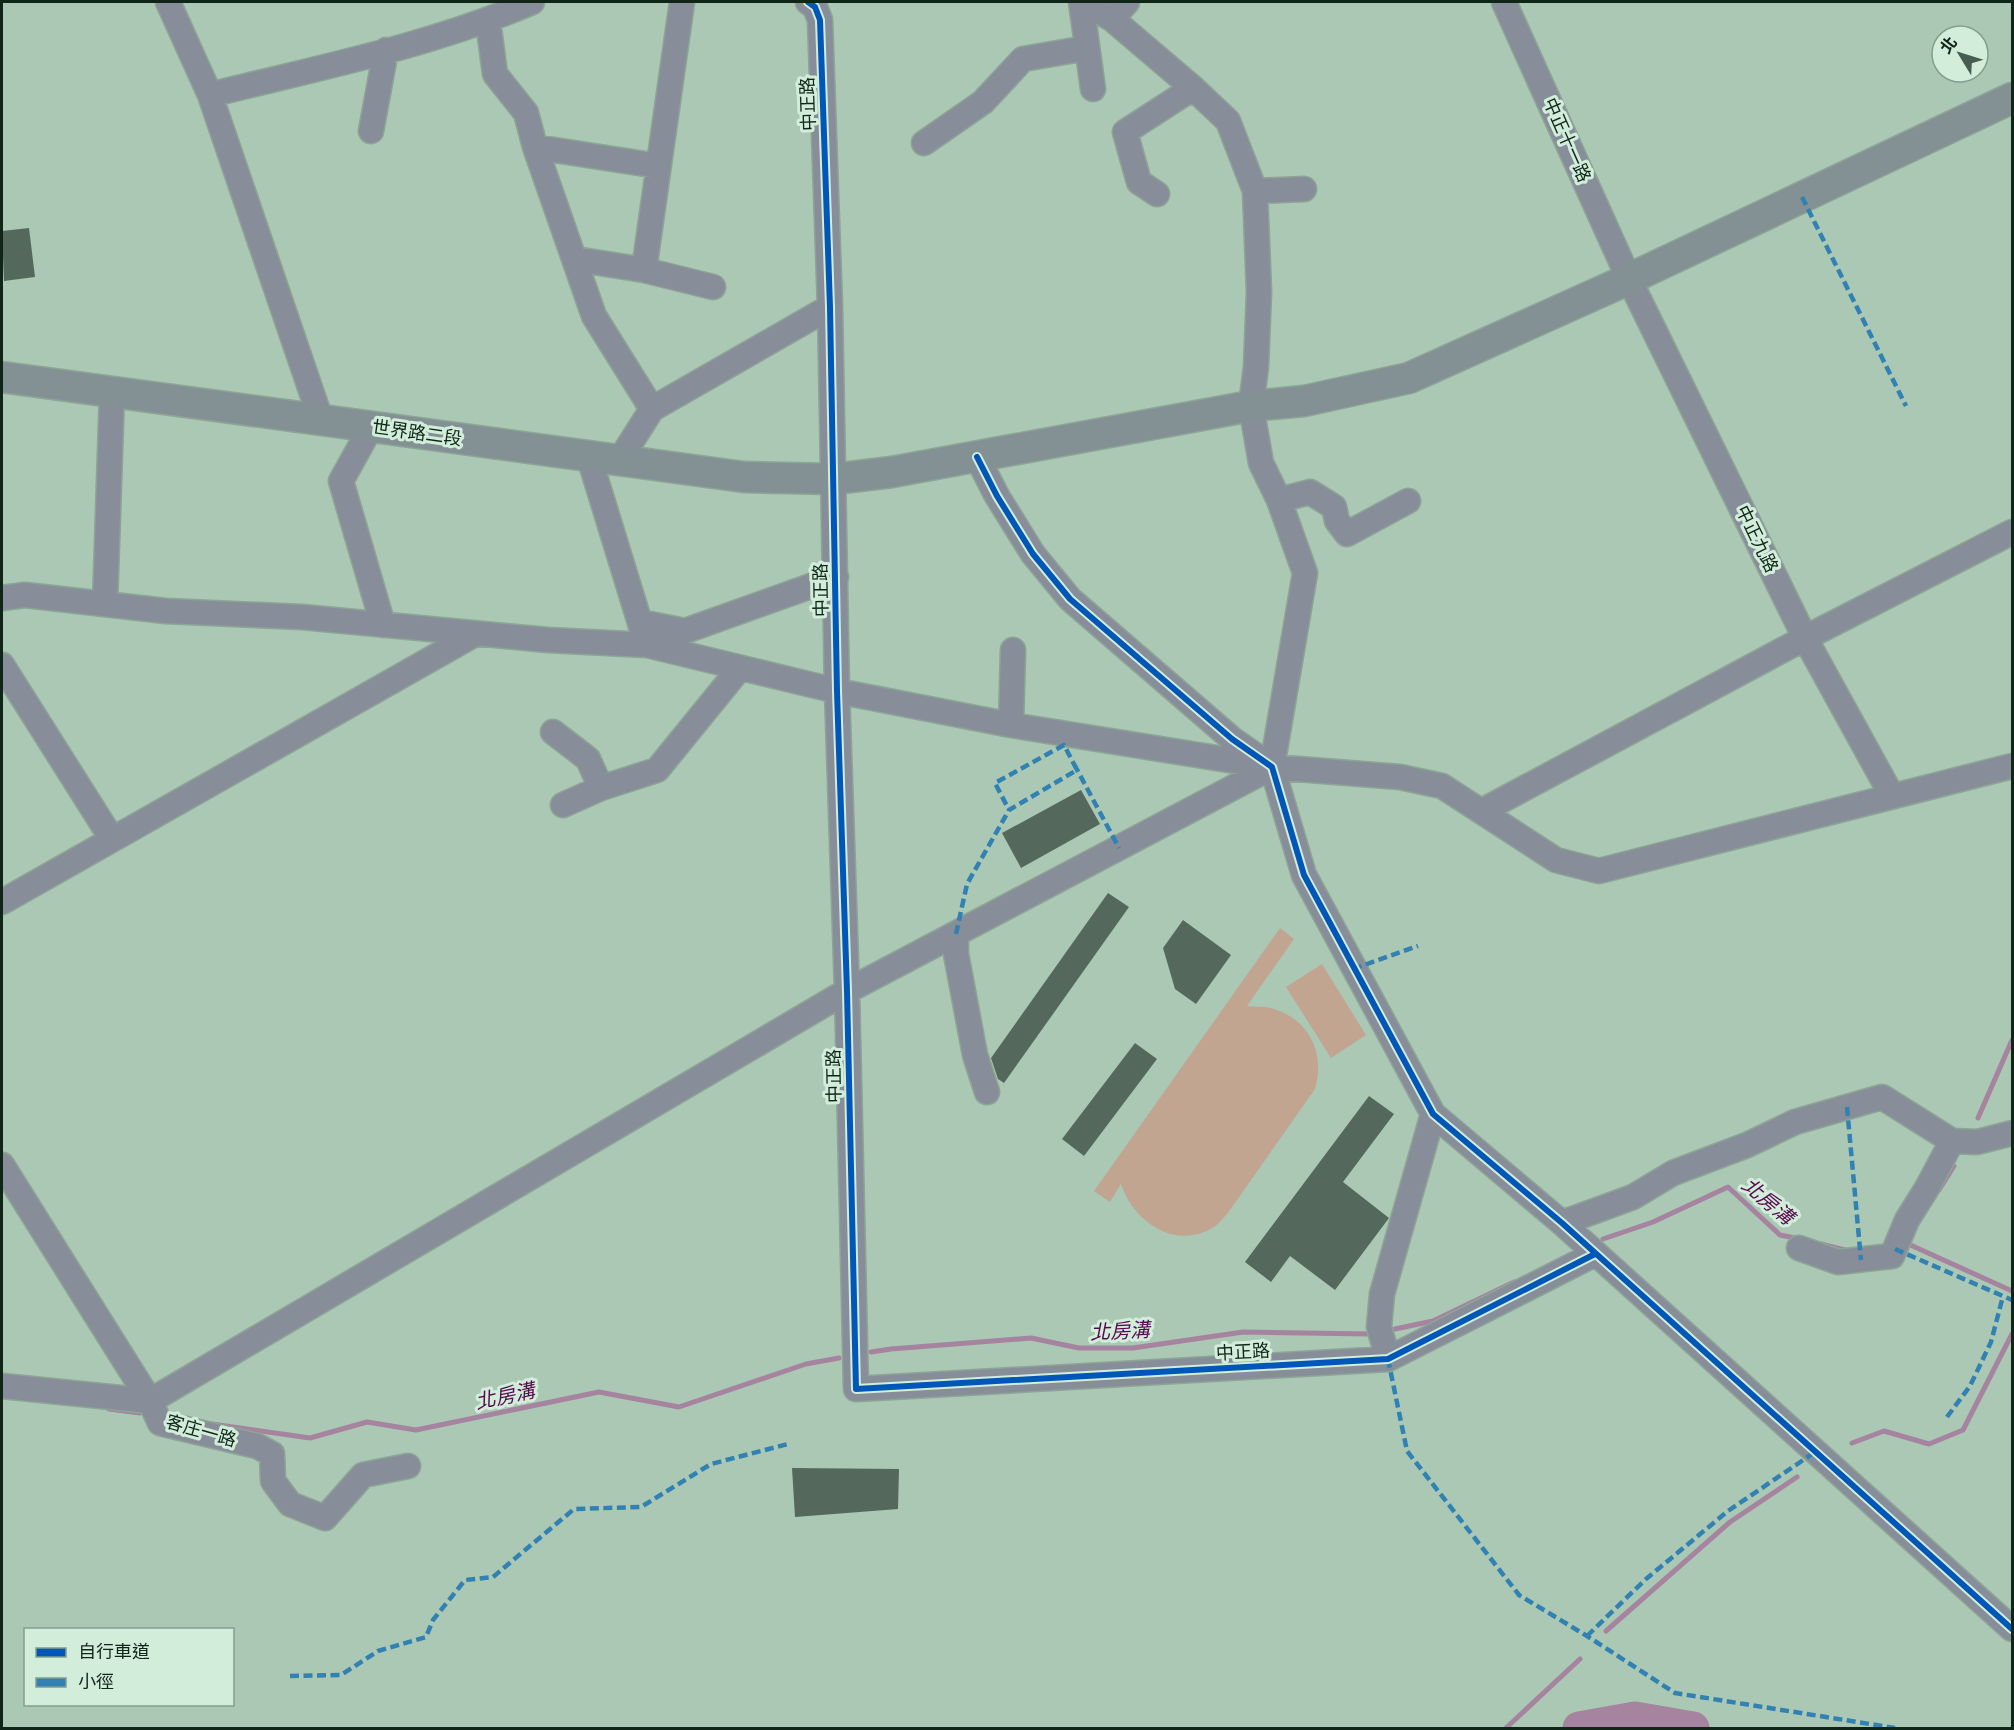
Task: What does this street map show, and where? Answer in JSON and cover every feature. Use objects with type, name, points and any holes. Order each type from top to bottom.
[{"type":"main road","name":"世界路二段","points":[[2,377],[744,477],[834,479],[892,472],[1251,406],[1304,401],[1409,378],[1629,279],[2013,98]]},
{"type":"street","points":[[168,2],[210,95],[321,420]]},
{"type":"street","points":[[210,95],[488,21],[532,2]]},
{"type":"street","points":[[644,270],[682,2]]},
{"type":"street","name":"中正路","points":[[808,2],[815,7],[820,20],[830,307],[837,691],[847,991],[856,1389],[1388,1359],[1595,1254]]},
{"type":"street","points":[[1093,89],[1082,2],[1120,10],[1193,88],[1228,121],[1255,191],[1260,292],[1256,367],[1251,406],[1261,463],[1278,500],[1305,573],[1272,767],[1304,875],[1433,1114],[1562,1223],[2013,1629]]},
{"type":"street","name":"中正十一路","points":[[1508,2],[1629,279]]},
{"type":"street","points":[[488,21],[495,74],[526,113],[535,147],[594,316],[652,409]]},
{"type":"street","points":[[924,143],[983,102],[1023,58],[1087,48]]},
{"type":"street","points":[[372,131],[386,50]]},
{"type":"street","points":[[1157,194],[1139,182],[1125,132],[1193,88]]},
{"type":"street","points":[[535,147],[658,166]]},
{"type":"street","points":[[1255,191],[1304,189]]},
{"type":"street","points":[[575,259],[644,270],[713,287]]},
{"type":"street","name":"中正九路","points":[[1629,279],[1805,638],[1892,796]]},
{"type":"street","points":[[619,461],[652,409],[830,307]]},
{"type":"street","points":[[105,604],[112,392]]},
{"type":"street","points":[[370,427],[341,481],[383,625]]},
{"type":"street","points":[[589,457],[643,633]]},
{"type":"street","points":[[977,457],[997,496],[1032,554],[1070,599],[1232,739],[1272,767]]},
{"type":"street","points":[[1278,500],[1310,492],[1334,507],[1337,521],[1347,534],[1408,501]]},
{"type":"street","points":[[1482,812],[1805,638],[2013,532]]},
{"type":"street","points":[[2,598],[26,595],[166,611],[302,617],[548,640],[686,631],[836,578]]},
{"type":"street","points":[[643,633],[740,668],[837,691],[1011,725],[1272,767],[1400,777],[1442,786],[1556,860],[1599,871],[2013,766]]},
{"type":"street","points":[[2,902],[475,634]]},
{"type":"street","points":[[1011,725],[1013,650]]},
{"type":"street","points":[[2,665],[112,839]]},
{"type":"street","points":[[563,805],[601,788],[657,770],[740,668]]},
{"type":"street","points":[[553,732],[588,759],[601,788]]},
{"type":"street","points":[[2,1386],[150,1401],[847,991],[1272,767]]},
{"type":"street","points":[[956,934],[956,954],[973,1043],[987,1092]]},
{"type":"street","points":[[1562,1223],[1633,1197],[1673,1173],[1748,1145],[1795,1122],[1882,1097],[1952,1141],[1977,1142],[2013,1133]]},
{"type":"street","points":[[1388,1359],[1379,1327],[1382,1294],[1433,1114]]},
{"type":"street","points":[[1799,1248],[1838,1262],[1892,1256],[1907,1220],[1952,1141]]},
{"type":"street","name":"客庄一路","points":[[2,1165],[150,1401],[160,1423],[257,1446],[272,1454],[273,1481],[290,1504],[325,1518],[363,1475],[408,1466]]},
{"type":"shaded area","points":[[1280,928],[1294,939],[1247,1006],[1268,1007],[1284,1013],[1304,1028],[1316,1050],[1318,1075],[1315,1089],[1220,1221],[1200,1234],[1185,1236],[1171,1234],[1146,1221],[1135,1210],[1121,1184],[1110,1202],[1094,1191]]},
{"type":"shaded area","points":[[1322,964],[1366,1035],[1331,1058],[1286,987]]},
{"type":"building","points":[[29,228],[35,277],[4,281],[2,231]]},
{"type":"building","points":[[1081,790],[1100,824],[1021,868],[1002,833]]},
{"type":"building","points":[[1108,893],[1129,907],[1004,1083],[998,1079],[991,1058]]},
{"type":"building","points":[[1183,920],[1231,955],[1196,1004],[1175,989],[1163,948]]},
{"type":"building","points":[[1135,1043],[1157,1059],[1084,1156],[1062,1139]]},
{"type":"building","points":[[1369,1096],[1394,1114],[1343,1182],[1389,1218],[1335,1290],[1290,1256],[1271,1282],[1245,1262]]},
{"type":"building","points":[[792,1468],[899,1469],[898,1509],[795,1517]]},
{"type":"waterway","points":[[1978,1118],[2012,1040]]},
{"type":"waterway","points":[[1939,1190],[1954,1166]]},
{"type":"waterway","name":"北房溝","points":[[1603,1239],[1653,1222],[1728,1187],[1780,1235],[1800,1239]]},
{"type":"waterway","points":[[1906,1243],[2012,1291]]},
{"type":"waterway","name":"北房溝","points":[[1821,1244],[1849,1251]]},
{"type":"waterway","name":"北房溝","points":[[1395,1329],[1433,1321],[1514,1282]]},
{"type":"waterway","name":"北房溝","points":[[871,1352],[1031,1338],[1079,1348],[1133,1348],[1243,1332],[1371,1334]]},
{"type":"waterway","points":[[1852,1443],[1884,1431],[1929,1444],[1963,1430],[2012,1334]]},
{"type":"waterway","name":"北房溝","points":[[212,1424],[310,1438],[367,1422],[416,1430],[599,1392],[679,1407],[806,1364],[839,1358]]},
{"type":"waterway","name":"北房溝","points":[[109,1409],[140,1413]]},
{"type":"waterway","points":[[1606,1631],[1730,1522],[1797,1477]]},
{"type":"waterway","points":[[1506,1728],[1580,1659]]},
{"type":"waterway","points":[[1579,1728],[1635,1718],[1693,1728]]},
{"type":"marked path","points":[[1802,197],[1906,406]]},
{"type":"marked path","points":[[956,934],[967,884],[1009,810],[1077,770],[1064,745],[995,783],[1009,810]]},
{"type":"marked path","points":[[1074,764],[1119,848]]},
{"type":"marked path","points":[[1353,969],[1418,946]]},
{"type":"marked path","points":[[1847,1107],[1861,1260]]},
{"type":"marked path","points":[[1895,1249],[2012,1300]]},
{"type":"marked path","points":[[1947,1417],[1970,1386],[1991,1342],[2003,1296]]},
{"type":"marked path","points":[[1388,1359],[1407,1451],[1519,1595],[1675,1693],[1895,1728]]},
{"type":"marked path","points":[[290,1676],[341,1675],[378,1651],[426,1637],[433,1620],[465,1580],[493,1577],[574,1509],[641,1507],[711,1464],[788,1444]]},
{"type":"marked path","points":[[1587,1636],[1646,1579],[1728,1511],[1815,1452]]},
{"type":"cycle path","points":[[808,2],[815,7],[820,20],[830,307],[837,691],[847,991],[856,1389],[1388,1359],[1595,1254]]},
{"type":"cycle path","points":[[977,457],[997,496],[1033,554],[1070,599],[1232,739],[1272,767],[1304,875],[1433,1114],[1562,1223],[2012,1629]]}]
